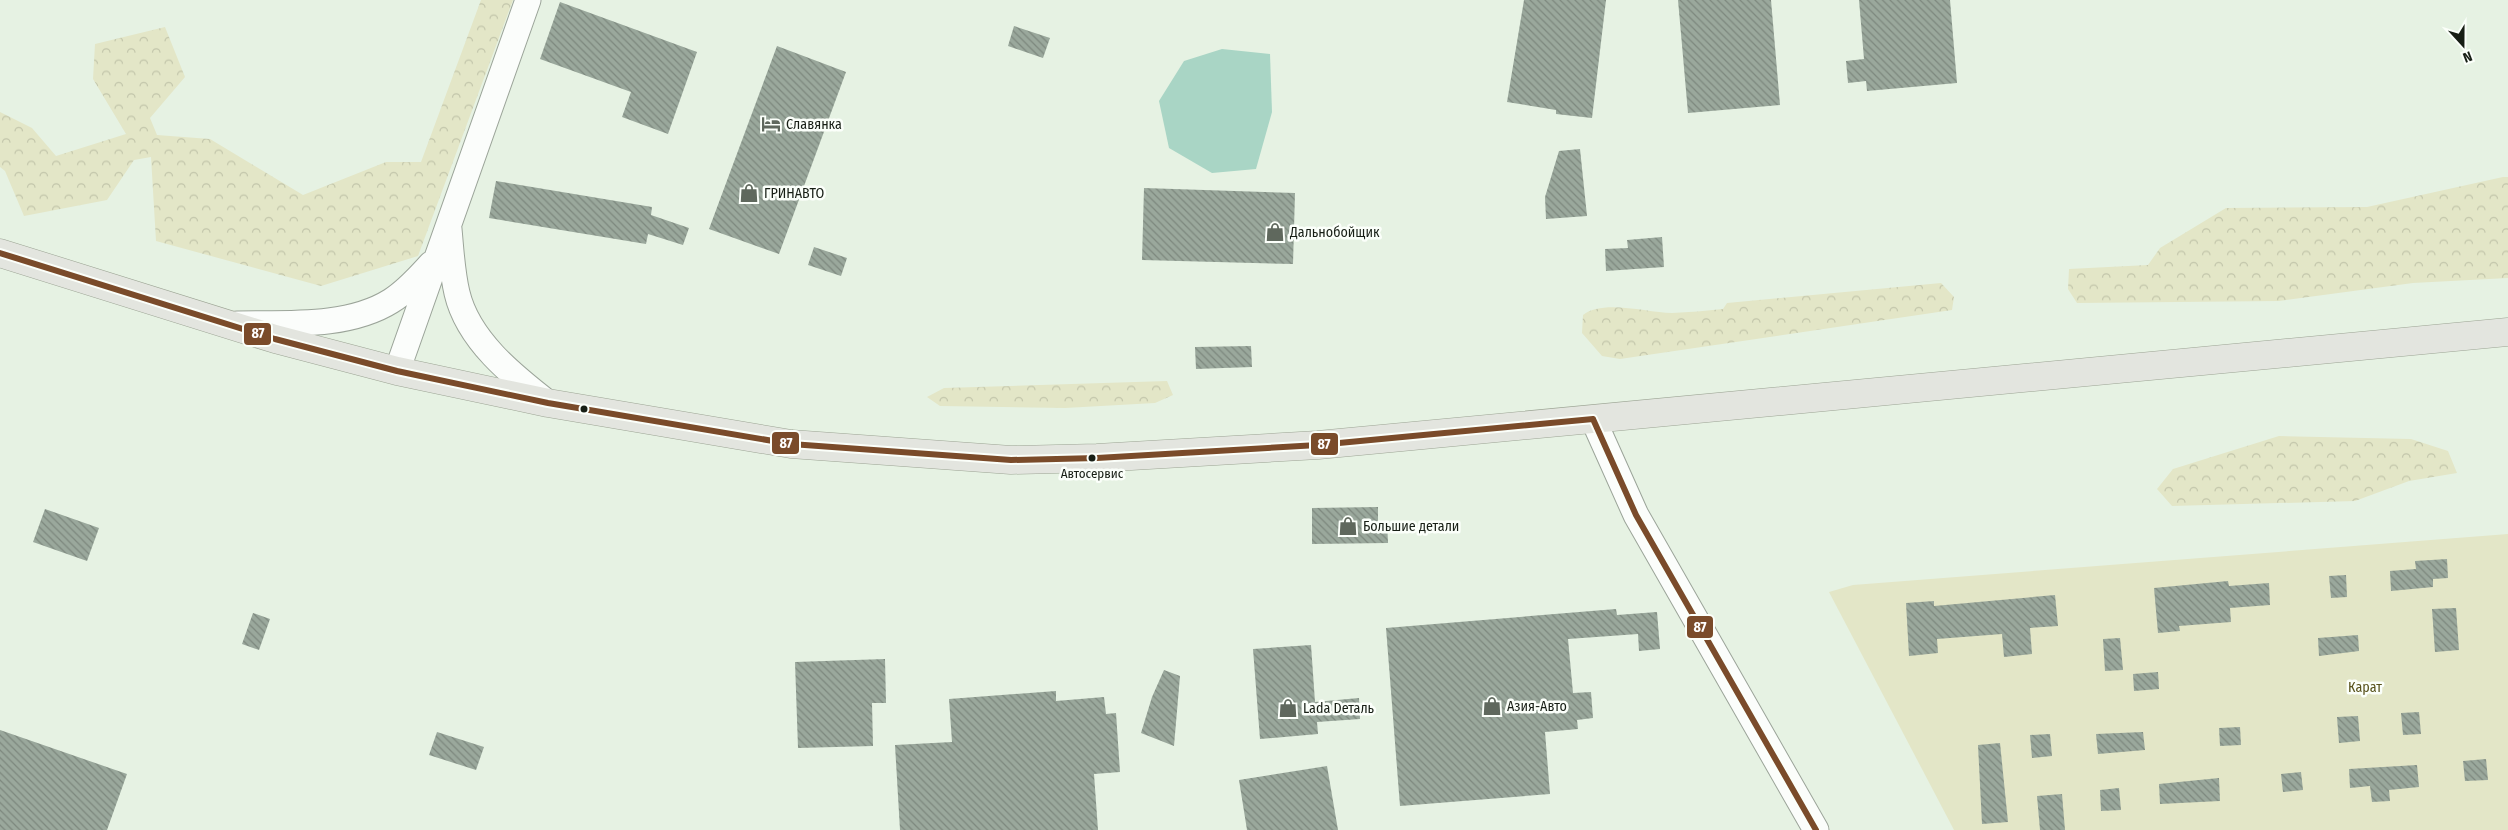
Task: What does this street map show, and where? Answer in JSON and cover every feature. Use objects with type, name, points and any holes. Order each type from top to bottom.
[{"type":"main road","points":[[0,253],[226,324],[397,371],[548,403],[791,444],[1011,460],[1097,458],[1318,444],[2508,332]]},
{"type":"street","points":[[397,371],[528,0]]},
{"type":"street","points":[[449,223],[457,294],[467,318],[479,339],[497,358],[548,403]]},
{"type":"street","points":[[226,324],[302,322],[346,318],[372,310],[391,301],[411,286],[436,258]]},
{"type":"street","points":[[1593,419],[1636,516],[1816,830]]},
{"type":"green space","points":[[481,0],[513,0],[418,256],[321,286],[156,241],[151,157],[134,160],[107,200],[24,216],[5,171],[0,167],[0,112],[32,128],[56,156],[126,134],[93,79],[95,44],[165,27],[185,77],[150,118],[157,135],[210,139],[303,195],[386,162],[421,162]]},
{"type":"green space","points":[[2508,177],[2508,278],[2413,283],[2279,301],[2077,303],[2068,289],[2069,269],[2148,265],[2160,248],[2226,208],[2367,207]]},
{"type":"green space","points":[[1941,283],[1954,297],[1952,310],[1620,359],[1602,356],[1582,333],[1583,315],[1592,310],[1602,308],[1614,307],[1672,313],[1723,309],[1727,303]]},
{"type":"green space","points":[[1167,381],[1173,395],[1155,403],[1065,408],[940,406],[927,397],[944,388]]},
{"type":"green space","points":[[2279,436],[2411,439],[2448,451],[2457,473],[2409,481],[2355,501],[2172,506],[2157,489],[2173,469]]},
{"type":"green space","name":"Карат","points":[[2508,534],[2508,830],[1954,830],[1829,592],[1853,585]]},
{"type":"shaded area","points":[[1222,49],[1270,54],[1272,112],[1256,169],[1212,173],[1169,148],[1159,101],[1184,61]]},
{"type":"building","points":[[1524,0],[1606,0],[1592,118],[1556,114],[1556,110],[1507,102]]},
{"type":"building","points":[[1678,0],[1771,0],[1780,105],[1688,113]]},
{"type":"building","points":[[1859,0],[1950,0],[1957,83],[1867,91],[1866,81],[1848,83],[1846,61],[1864,59]]},
{"type":"building","points":[[560,2],[697,52],[668,134],[622,117],[631,92],[540,59]]},
{"type":"building","points":[[1014,26],[1050,38],[1043,58],[1008,46]]},
{"type":"building","points":[[777,46],[846,72],[779,254],[709,229]]},
{"type":"building","points":[[1580,149],[1587,216],[1546,219],[1545,197],[1559,151]]},
{"type":"building","points":[[496,181],[652,207],[651,215],[689,228],[683,245],[648,234],[646,244],[489,218]]},
{"type":"building","points":[[1144,188],[1295,193],[1293,264],[1142,260]]},
{"type":"building","points":[[1662,237],[1664,267],[1606,271],[1605,249],[1628,248],[1627,240]]},
{"type":"building","points":[[814,247],[847,258],[841,276],[808,265]]},
{"type":"building","points":[[1251,346],[1252,367],[1196,369],[1195,347]]},
{"type":"building","points":[[1378,507],[1378,521],[1387,521],[1388,543],[1312,544],[1312,508]]},
{"type":"building","points":[[45,509],[99,528],[87,561],[33,542]]},
{"type":"building","points":[[2447,559],[2448,578],[2433,579],[2433,587],[2391,591],[2390,571],[2416,569],[2415,561]]},
{"type":"building","points":[[2346,575],[2347,597],[2331,598],[2329,576]]},
{"type":"building","points":[[2228,581],[2229,586],[2269,583],[2270,605],[2230,608],[2231,622],[2179,626],[2180,631],[2158,633],[2154,588]]},
{"type":"building","points":[[2055,595],[2058,626],[2030,628],[2032,654],[2004,657],[2002,634],[1937,639],[1938,653],[1909,656],[1906,603],[1934,601],[1934,606]]},
{"type":"building","points":[[2456,608],[2459,650],[2435,652],[2432,609]]},
{"type":"building","name":"Азия-Авто","points":[[1616,609],[1617,615],[1657,612],[1660,649],[1639,651],[1638,634],[1568,639],[1573,693],[1591,692],[1593,718],[1577,720],[1578,729],[1545,732],[1550,794],[1400,806],[1386,628]]},
{"type":"building","points":[[253,613],[270,619],[259,650],[242,644]]},
{"type":"building","points":[[2358,635],[2359,651],[2319,656],[2318,638]]},
{"type":"building","points":[[2120,638],[2123,670],[2105,671],[2103,639]]},
{"type":"building","points":[[1311,645],[1315,702],[1359,698],[1360,719],[1317,722],[1318,734],[1260,739],[1253,649]]},
{"type":"building","points":[[885,659],[886,703],[872,703],[873,746],[798,748],[795,662]]},
{"type":"building","points":[[1164,670],[1180,676],[1174,746],[1141,733],[1152,697]]},
{"type":"building","points":[[2158,672],[2159,689],[2134,691],[2133,674]]},
{"type":"building","points":[[1056,691],[1056,701],[1104,697],[1106,714],[1116,713],[1120,772],[1094,774],[1098,830],[900,830],[895,745],[952,742],[949,699]]},
{"type":"building","points":[[2419,712],[2421,734],[2403,735],[2401,713]]},
{"type":"building","points":[[2358,716],[2360,741],[2339,743],[2337,717]]},
{"type":"building","points":[[2240,727],[2241,745],[2220,746],[2219,728]]},
{"type":"building","points":[[0,730],[127,774],[107,830],[0,830]]},
{"type":"building","points":[[437,732],[484,747],[476,770],[429,755]]},
{"type":"building","points":[[2143,732],[2145,750],[2098,754],[2096,734]]},
{"type":"building","points":[[2050,734],[2052,756],[2032,758],[2030,735]]},
{"type":"building","points":[[2000,743],[2008,822],[1982,824],[1978,745]]},
{"type":"building","points":[[2486,759],[2488,780],[2465,781],[2463,761]]},
{"type":"building","points":[[2417,765],[2419,787],[2389,790],[2390,801],[2372,802],[2370,786],[2350,788],[2349,769]]},
{"type":"building","points":[[1327,766],[1338,830],[1247,830],[1239,780]]},
{"type":"building","points":[[2301,772],[2303,790],[2283,792],[2281,774]]},
{"type":"building","points":[[2219,778],[2220,801],[2160,804],[2159,784]]},
{"type":"building","points":[[2119,788],[2121,810],[2101,811],[2100,790]]},
{"type":"building","points":[[2062,794],[2065,830],[2040,830],[2037,796]]},
{"type":"transit line","name":"87","points":[[0,253],[275,339],[397,371],[548,403],[791,444],[1011,460],[1097,458],[1318,445],[1593,419]]},
{"type":"transit line","name":"87","points":[[1593,419],[1636,515],[1816,830]]},
{"type":"place","name":"Славянка","points":[[771,124]]},
{"type":"place","name":"ГРИНАВТО","points":[[749,193]]},
{"type":"place","name":"Дальнобойщик","points":[[1275,232]]},
{"type":"place","name":"Автосервис","points":[[1092,458]]},
{"type":"place","name":"Большие детали","points":[[1348,526]]},
{"type":"place","name":"Азия-Авто","points":[[1492,706]]},
{"type":"place","name":"Lada Dеталь","points":[[1288,708]]}]
